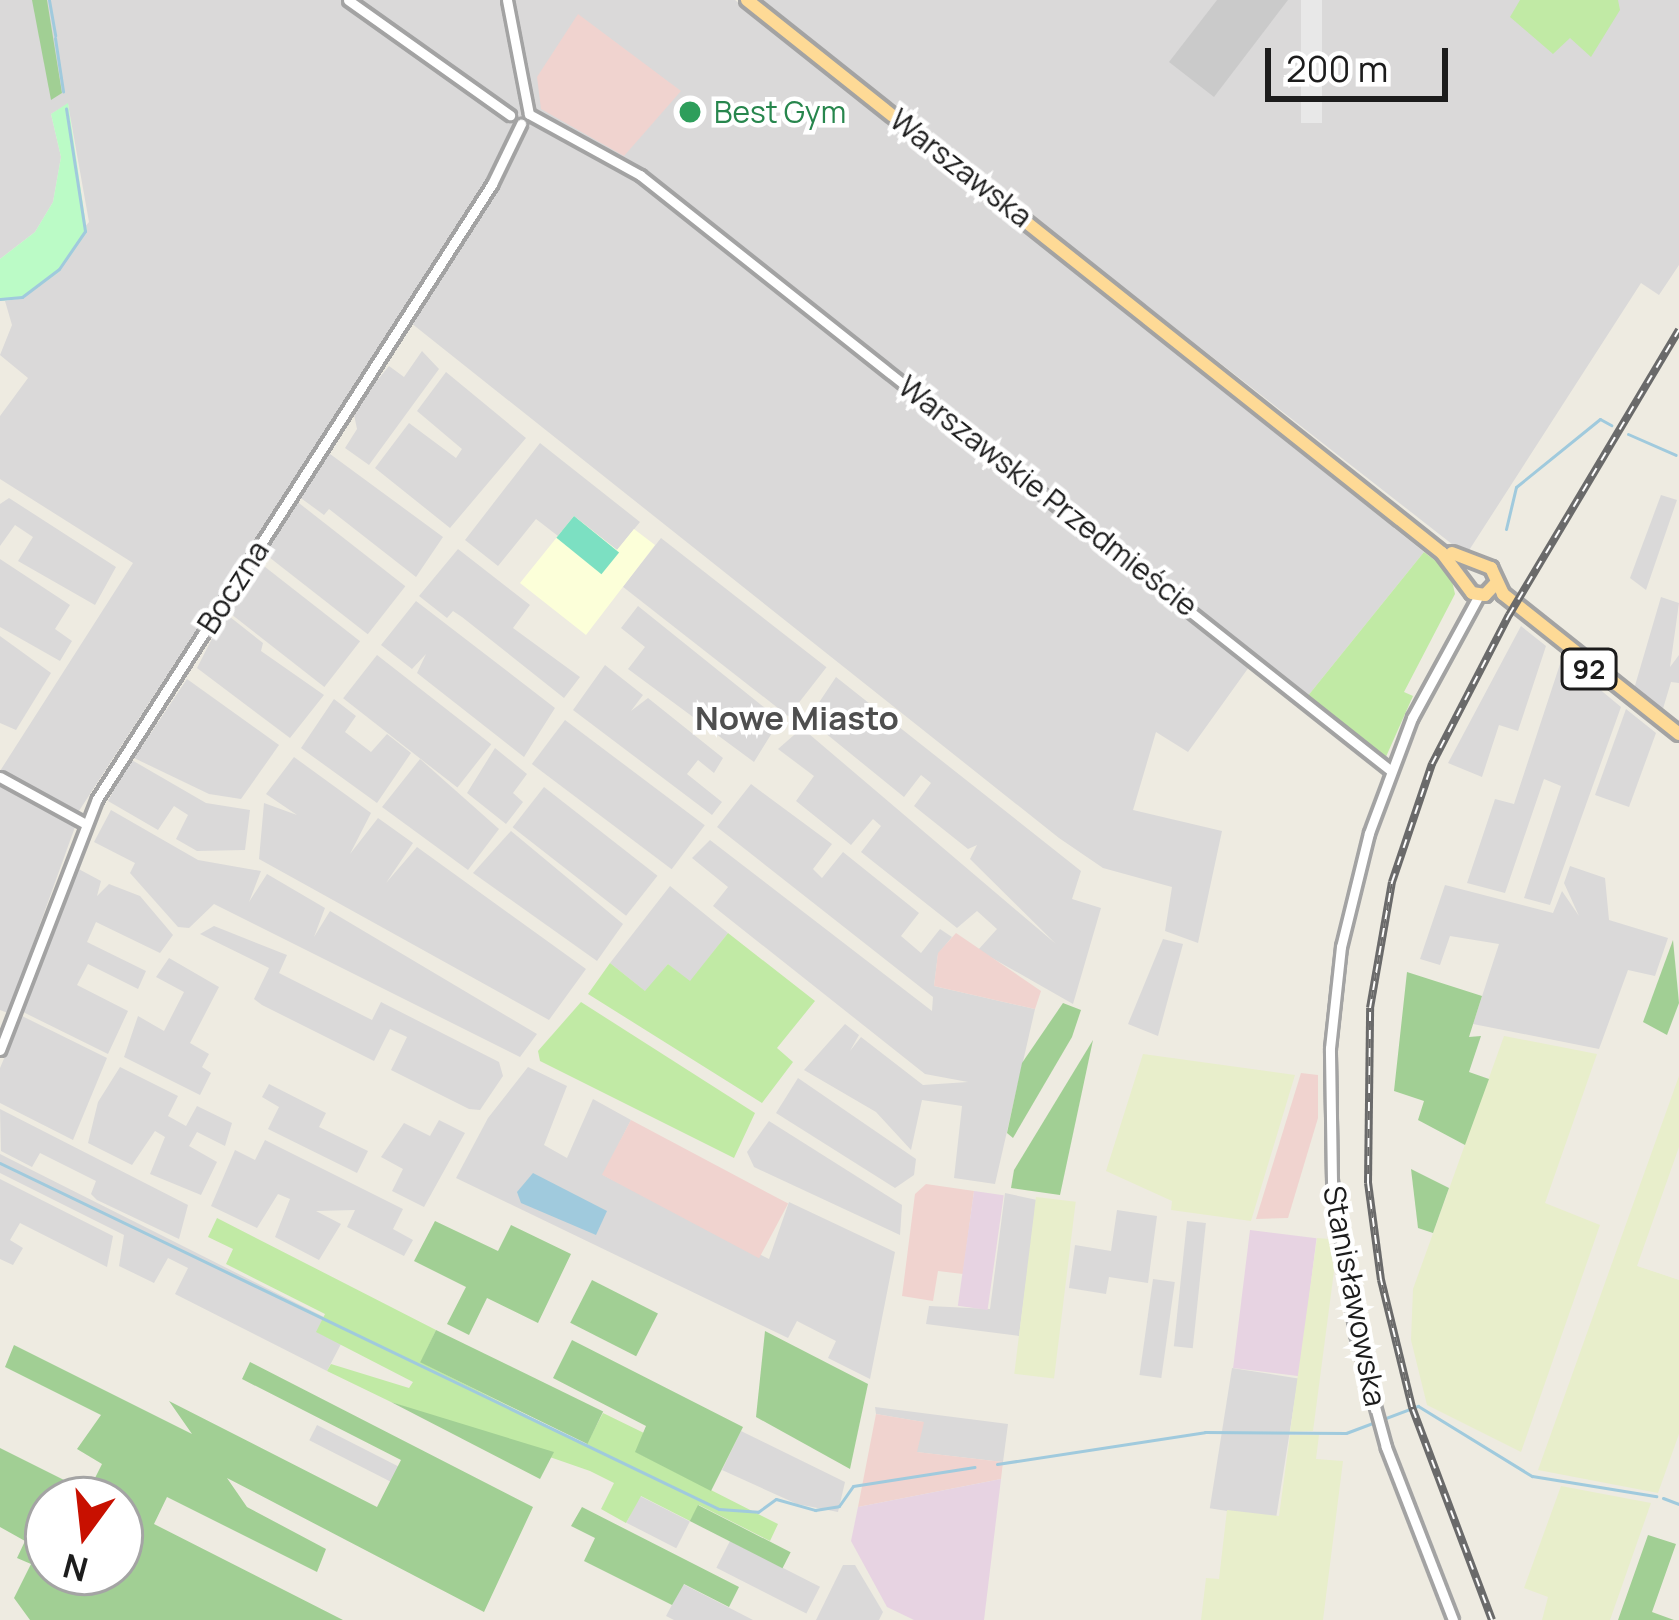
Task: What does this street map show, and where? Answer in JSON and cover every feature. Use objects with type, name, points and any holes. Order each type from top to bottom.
[{"type":"main road","name":"Warszawska","points":[[747,0],[1342,470],[1478,584],[1679,738]]},
{"type":"street","name":"Warszawskie Przedmieście","points":[[348,0],[496,105],[631,168],[1390,770]]},
{"type":"street","name":"Boczna","points":[[0,1050],[84,824],[510,146],[518,114],[507,0]]},
{"type":"street","name":"Stanisławowska","points":[[1453,1620],[1377,1420],[1332,1181],[1331,1031],[1346,922],[1390,770],[1478,584]]},
{"type":"street","points":[[0,777],[84,824]]},
{"type":"shaded area","points":[[0,0],[735,0],[1424,552],[1299,707],[1249,667],[1188,752],[1156,732],[1133,810],[1222,831],[1198,943],[1165,931],[1172,887],[1103,868],[1059,838],[401,315],[77,814],[0,771],[133,563],[0,479],[0,416],[28,378],[0,355],[12,325],[5,301],[24,298],[89,222],[68,104],[51,114],[61,157],[53,202],[35,232],[0,259]]},
{"type":"shaded area","points":[[755,0],[1679,0],[1679,265],[1659,295],[1641,283],[1466,555]]},
{"type":"shaded area","points":[[1217,0],[1288,0],[1214,97],[1169,62]]},
{"type":"shaded area","points":[[1301,0],[1322,0],[1322,123],[1301,123]]},
{"type":"shaded area","points":[[578,14],[681,91],[624,156],[541,109],[537,77]]},
{"type":"shaded area","points":[[422,351],[439,369],[369,465],[345,448],[357,429],[353,410],[389,366],[404,377]]},
{"type":"shaded area","points":[[446,372],[526,438],[450,528],[375,468],[409,423],[456,458],[462,449],[417,411]]},
{"type":"shaded area","points":[[540,443],[640,522],[617,550],[574,516],[558,536],[536,519],[498,566],[465,540]]},
{"type":"shaded area","points":[[326,451],[443,537],[416,577],[329,509],[324,515],[298,496]]},
{"type":"shaded area","points":[[1661,495],[1677,500],[1646,590],[1630,578]]},
{"type":"shaded area","points":[[9,498],[116,567],[95,605],[18,561],[33,537],[15,525],[0,546],[0,504]]},
{"type":"shaded area","points":[[295,500],[405,586],[368,634],[257,548]]},
{"type":"shaded area","points":[[574,516],[617,550],[634,529],[655,545],[586,635],[520,583]]},
{"type":"shaded area","points":[[661,538],[826,667],[788,716],[623,587]]},
{"type":"shaded area","points":[[458,549],[530,605],[513,628],[580,677],[564,698],[462,617],[453,611],[447,618],[419,596]]},
{"type":"shaded area","points":[[0,559],[70,605],[55,629],[72,641],[60,661],[0,627]]},
{"type":"shaded area","points":[[260,563],[360,641],[324,687],[224,609]]},
{"type":"shaded area","points":[[1661,597],[1679,603],[1670,667],[1679,655],[1679,683],[1671,682],[1662,712],[1634,689]]},
{"type":"shaded area","points":[[416,601],[555,708],[524,757],[417,673],[426,654],[412,669],[381,645]]},
{"type":"shaded area","points":[[638,606],[780,720],[754,762],[628,669],[645,647],[621,628]]},
{"type":"shaded area","points":[[225,613],[263,643],[261,651],[324,695],[290,738],[197,668]]},
{"type":"shaded area","points":[[1521,626],[1546,646],[1518,731],[1499,725],[1482,777],[1448,763]]},
{"type":"shaded area","points":[[0,636],[51,673],[16,730],[0,723]]},
{"type":"shaded area","points":[[377,655],[491,744],[457,788],[343,698]]},
{"type":"shaded area","points":[[1562,658],[1621,707],[1550,905],[1524,898],[1561,786],[1544,779],[1505,893],[1467,883],[1495,799],[1514,804]]},
{"type":"shaded area","points":[[605,665],[643,695],[631,711],[648,698],[723,758],[714,773],[698,760],[687,774],[722,802],[712,815],[573,710]]},
{"type":"shaded area","points":[[836,677],[1081,871],[1072,899],[1101,908],[1073,1004],[978,950],[997,929],[977,911],[957,928],[861,852],[881,826],[873,819],[851,845],[796,801],[814,776],[778,749],[802,728],[1056,944],[970,859],[977,845],[968,849],[914,806],[931,783],[921,775],[904,797],[808,719]]},
{"type":"shaded area","points":[[187,679],[279,745],[241,799],[209,794],[134,758]]},
{"type":"shaded area","points":[[334,699],[356,716],[345,732],[371,752],[387,734],[411,753],[377,803],[301,748]]},
{"type":"shaded area","points":[[1626,709],[1656,733],[1629,807],[1595,795]]},
{"type":"shaded area","points":[[565,720],[705,825],[672,869],[532,764]]},
{"type":"shaded area","points":[[495,748],[527,774],[513,793],[523,802],[506,824],[467,793]]},
{"type":"shaded area","points":[[294,757],[371,813],[350,854],[378,818],[413,843],[386,883],[417,847],[586,969],[549,1020],[259,859],[264,803],[297,815],[266,794]]},
{"type":"shaded area","points":[[130,759],[206,803],[250,810],[245,850],[197,851],[176,839],[188,815],[174,806],[158,830],[108,801]]},
{"type":"shaded area","points":[[420,759],[499,829],[468,870],[382,807]]},
{"type":"shaded area","points":[[0,782],[75,827],[8,1013],[0,1010]]},
{"type":"shaded area","points":[[751,784],[832,844],[813,869],[822,878],[843,852],[919,913],[901,936],[921,953],[940,929],[952,937],[938,954],[934,986],[1035,1009],[995,1184],[954,1178],[962,1106],[922,1100],[911,1150],[876,1112],[804,1070],[845,1024],[859,1035],[850,1051],[861,1037],[923,1085],[968,1082],[925,1074],[713,906],[728,887],[692,858],[710,840],[932,1011],[933,997],[717,827]]},
{"type":"shaded area","points":[[544,787],[657,876],[626,916],[513,827]]},
{"type":"shaded area","points":[[111,810],[198,860],[261,871],[249,902],[267,874],[325,908],[314,937],[330,911],[537,1034],[520,1057],[214,904],[189,928],[178,927],[130,873],[135,863],[94,842]]},
{"type":"shaded area","points":[[511,831],[623,924],[597,961],[473,873]]},
{"type":"shaded area","points":[[73,866],[101,881],[97,896],[109,884],[140,896],[173,935],[160,953],[96,922],[87,942],[146,971],[138,989],[88,964],[77,985],[128,1011],[108,1054],[21,1011]]},
{"type":"shaded area","points":[[1570,866],[1605,878],[1609,920],[1668,938],[1655,976],[1628,970],[1599,1049],[1473,1024],[1499,944],[1450,936],[1440,965],[1420,959],[1445,885],[1553,913],[1562,891],[1579,916],[1564,883]]},
{"type":"shaded area","points":[[670,886],[728,933],[690,982],[668,964],[646,992],[610,963]]},
{"type":"shaded area","points":[[214,926],[287,955],[279,973],[372,1020],[381,1002],[499,1062],[503,1076],[480,1110],[469,1109],[391,1070],[407,1037],[390,1029],[374,1061],[262,1005],[254,999],[269,968],[200,934]]},
{"type":"shaded area","points":[[956,933],[1041,991],[1035,1009],[934,986],[938,953]]},
{"type":"shaded area","points":[[1163,939],[1183,944],[1158,1036],[1128,1024]]},
{"type":"shaded area","points":[[169,958],[219,987],[190,1043],[209,1054],[202,1067],[211,1073],[200,1095],[124,1057],[138,1016],[164,1031],[184,992],[156,977]]},
{"type":"shaded area","points":[[22,1016],[107,1058],[73,1140],[0,1103],[0,1068]]},
{"type":"shaded area","points":[[1504,1036],[1597,1054],[1545,1203],[1600,1225],[1521,1452],[1427,1405],[1411,1340],[1413,1289]]},
{"type":"shaded area","points":[[1143,1054],[1295,1075],[1251,1221],[1171,1210],[1172,1201],[1106,1171]]},
{"type":"shaded area","points":[[120,1067],[178,1096],[168,1116],[186,1126],[197,1106],[232,1123],[225,1146],[197,1132],[189,1146],[217,1162],[201,1195],[150,1174],[165,1137],[155,1131],[132,1165],[88,1143],[98,1102]]},
{"type":"shaded area","points":[[528,1067],[567,1086],[544,1145],[567,1158],[593,1099],[631,1120],[603,1175],[769,1259],[789,1202],[895,1252],[870,1379],[828,1358],[836,1341],[797,1321],[788,1338],[456,1178],[488,1118]]},
{"type":"shaded area","points":[[1301,1073],[1318,1075],[1318,1118],[1288,1218],[1256,1219]]},
{"type":"shaded area","points":[[1679,1076],[1679,1147],[1637,1266],[1679,1280],[1679,1434],[1658,1493],[1538,1470]]},
{"type":"shaded area","points":[[798,1078],[916,1159],[914,1175],[895,1188],[776,1113]]},
{"type":"shaded area","points":[[269,1084],[326,1113],[319,1127],[368,1151],[357,1173],[268,1129],[279,1107],[262,1097]]},
{"type":"shaded area","points":[[0,1109],[188,1205],[179,1239],[97,1200],[91,1194],[96,1181],[40,1153],[32,1167],[1,1151]]},
{"type":"shaded area","points":[[439,1120],[465,1133],[424,1207],[392,1191],[403,1169],[381,1157],[404,1123],[430,1136]]},
{"type":"shaded area","points":[[631,1120],[788,1204],[759,1258],[602,1175]]},
{"type":"shaded area","points":[[769,1121],[902,1205],[900,1235],[754,1167],[747,1152]]},
{"type":"shaded area","points":[[265,1140],[403,1209],[393,1229],[413,1240],[404,1256],[347,1227],[355,1210],[316,1211],[341,1224],[319,1260],[275,1237],[290,1199],[278,1194],[257,1228],[211,1206],[235,1150],[255,1160]]},
{"type":"shaded area","points":[[0,1154],[324,1317],[317,1332],[341,1344],[327,1371],[175,1294],[188,1268],[168,1258],[154,1283],[119,1266],[124,1235],[0,1173]]},
{"type":"shaded area","points":[[0,1179],[113,1236],[107,1267],[20,1223],[10,1240],[23,1248],[13,1265],[0,1259]]},
{"type":"shaded area","points":[[926,1184],[974,1191],[963,1274],[938,1271],[933,1301],[902,1296],[915,1194]]},
{"type":"shaded area","points":[[974,1191],[1004,1195],[988,1310],[958,1306]]},
{"type":"shaded area","points":[[1005,1193],[1037,1200],[1019,1336],[926,1324],[929,1306],[990,1309]]},
{"type":"shaded area","points":[[1036,1197],[1076,1202],[1054,1379],[1014,1374]]},
{"type":"shaded area","points":[[1117,1210],[1157,1216],[1148,1283],[1109,1277],[1106,1294],[1069,1288],[1075,1245],[1111,1251]]},
{"type":"shaded area","points":[[1187,1221],[1206,1223],[1193,1348],[1174,1346]]},
{"type":"shaded area","points":[[1250,1230],[1317,1238],[1300,1376],[1233,1368]]},
{"type":"shaded area","points":[[1317,1238],[1329,1239],[1334,1271],[1313,1431],[1290,1432]]},
{"type":"shaded area","points":[[1153,1279],[1175,1282],[1161,1378],[1140,1375]]},
{"type":"shaded area","points":[[1232,1368],[1298,1378],[1276,1519],[1210,1508]]},
{"type":"shaded area","points":[[875,1407],[1008,1424],[1003,1462],[916,1452],[923,1422],[876,1414]]},
{"type":"shaded area","points":[[876,1414],[924,1422],[917,1452],[1003,1462],[1001,1479],[858,1507]]},
{"type":"shaded area","points":[[317,1425],[399,1467],[391,1482],[309,1440]]},
{"type":"shaded area","points":[[741,1431],[845,1482],[838,1512],[797,1504],[722,1470]]},
{"type":"shaded area","points":[[1290,1435],[1319,1435],[1316,1459],[1343,1461],[1323,1620],[1201,1620],[1206,1578],[1219,1579],[1227,1510],[1279,1516]]},
{"type":"shaded area","points":[[1001,1479],[984,1620],[914,1620],[887,1607],[851,1541],[858,1507]]},
{"type":"shaded area","points":[[1561,1486],[1651,1503],[1610,1620],[1542,1620],[1548,1597],[1524,1588]]},
{"type":"shaded area","points":[[640,1496],[690,1521],[676,1548],[626,1523]]},
{"type":"shaded area","points":[[730,1541],[820,1587],[806,1614],[716,1568]]},
{"type":"shaded area","points":[[843,1565],[855,1565],[883,1612],[879,1620],[816,1620]]},
{"type":"shaded area","points":[[683,1584],[753,1620],[674,1620],[666,1616]]},
{"type":"green space","points":[[32,0],[47,0],[62,93],[51,100]]},
{"type":"green space","points":[[1520,0],[1618,0],[1620,10],[1591,57],[1570,38],[1553,54],[1510,17]]},
{"type":"green space","points":[[68,103],[87,232],[59,272],[23,298],[0,301],[0,259],[35,232],[53,202],[61,157],[51,114]]},
{"type":"green space","points":[[574,516],[619,553],[601,574],[556,538]]},
{"type":"green space","points":[[1424,552],[1450,572],[1455,594],[1404,692],[1413,696],[1385,759],[1307,697]]},
{"type":"green space","points":[[728,933],[815,1001],[777,1048],[793,1062],[762,1103],[588,994],[610,963],[645,991],[668,964],[690,981]]},
{"type":"green space","points":[[1673,940],[1679,1003],[1667,1035],[1643,1022]]},
{"type":"green space","points":[[1407,972],[1482,996],[1469,1037],[1481,1036],[1469,1072],[1489,1079],[1465,1145],[1418,1120],[1424,1101],[1394,1091]]},
{"type":"green space","points":[[581,1002],[755,1113],[734,1158],[540,1061],[538,1051]]},
{"type":"green space","points":[[1063,1003],[1081,1010],[1072,1037],[1013,1138],[1007,1133],[1022,1063]]},
{"type":"green space","points":[[1093,1040],[1060,1195],[1011,1188],[1014,1170]]},
{"type":"green space","points":[[1411,1169],[1449,1188],[1433,1233],[1418,1228]]},
{"type":"green space","points":[[217,1218],[436,1330],[421,1362],[586,1445],[603,1413],[644,1433],[636,1452],[778,1524],[770,1541],[699,1505],[690,1521],[641,1496],[626,1523],[601,1509],[614,1483],[391,1402],[327,1371],[331,1364],[409,1388],[413,1382],[316,1332],[325,1314],[226,1264],[233,1249],[208,1237]]},
{"type":"green space","points":[[435,1221],[498,1251],[511,1225],[571,1254],[538,1323],[487,1298],[469,1335],[447,1324],[466,1287],[414,1261]]},
{"type":"green space","points":[[592,1280],[658,1314],[636,1356],[570,1323]]},
{"type":"green space","points":[[436,1330],[603,1412],[587,1444],[420,1362]]},
{"type":"green space","points":[[765,1331],[868,1384],[850,1469],[756,1417]]},
{"type":"green space","points":[[572,1340],[743,1427],[711,1491],[635,1452],[646,1426],[553,1378]]},
{"type":"green space","points":[[14,1345],[192,1434],[169,1401],[377,1507],[401,1460],[242,1379],[250,1362],[533,1507],[484,1612],[227,1478],[247,1507],[326,1549],[317,1572],[167,1497],[154,1524],[343,1620],[30,1620],[14,1598],[24,1578],[24,1596],[144,1596],[144,1476],[96,1476],[102,1464],[77,1449],[101,1415],[5,1367]]},
{"type":"green space","points":[[391,1402],[554,1452],[540,1479]]},
{"type":"green space","points":[[0,1448],[56,1476],[24,1476],[24,1540],[0,1527]]},
{"type":"green space","points":[[698,1505],[791,1552],[782,1568],[690,1521]]},
{"type":"green space","points":[[582,1507],[739,1587],[729,1607],[684,1584],[672,1605],[584,1561],[595,1538],[571,1526]]},
{"type":"green space","points":[[1648,1535],[1676,1544],[1652,1612],[1674,1620],[1618,1620]]},
{"type":"water","points":[[533,1173],[607,1211],[596,1235],[521,1203],[517,1192]]},
{"type":"waterway","points":[[49,0],[55,35]]},
{"type":"waterway","points":[[55,38],[63,91]]},
{"type":"waterway","points":[[0,299],[22,297],[59,269],[85,231],[66,108]]},
{"type":"waterway","points":[[1506,529],[1516,487],[1600,419],[1611,425]]},
{"type":"waterway","points":[[1628,434],[1676,455]]},
{"type":"waterway","points":[[0,1163],[719,1509],[758,1512],[776,1499],[815,1510],[839,1506],[853,1486],[975,1467]]},
{"type":"waterway","points":[[997,1464],[1205,1432],[1346,1433],[1418,1406],[1532,1476],[1656,1496]]},
{"type":"waterway","points":[[1663,1498],[1679,1504]]},
{"type":"railway","points":[[1492,1620],[1412,1407],[1381,1280],[1368,1183],[1370,1008],[1392,882],[1432,764],[1509,615],[1679,330]]},
{"type":"place","name":"Best Gym","points":[[690,112]]},
{"type":"district","name":"Nowe Miasto","points":[[797,718]]}]
